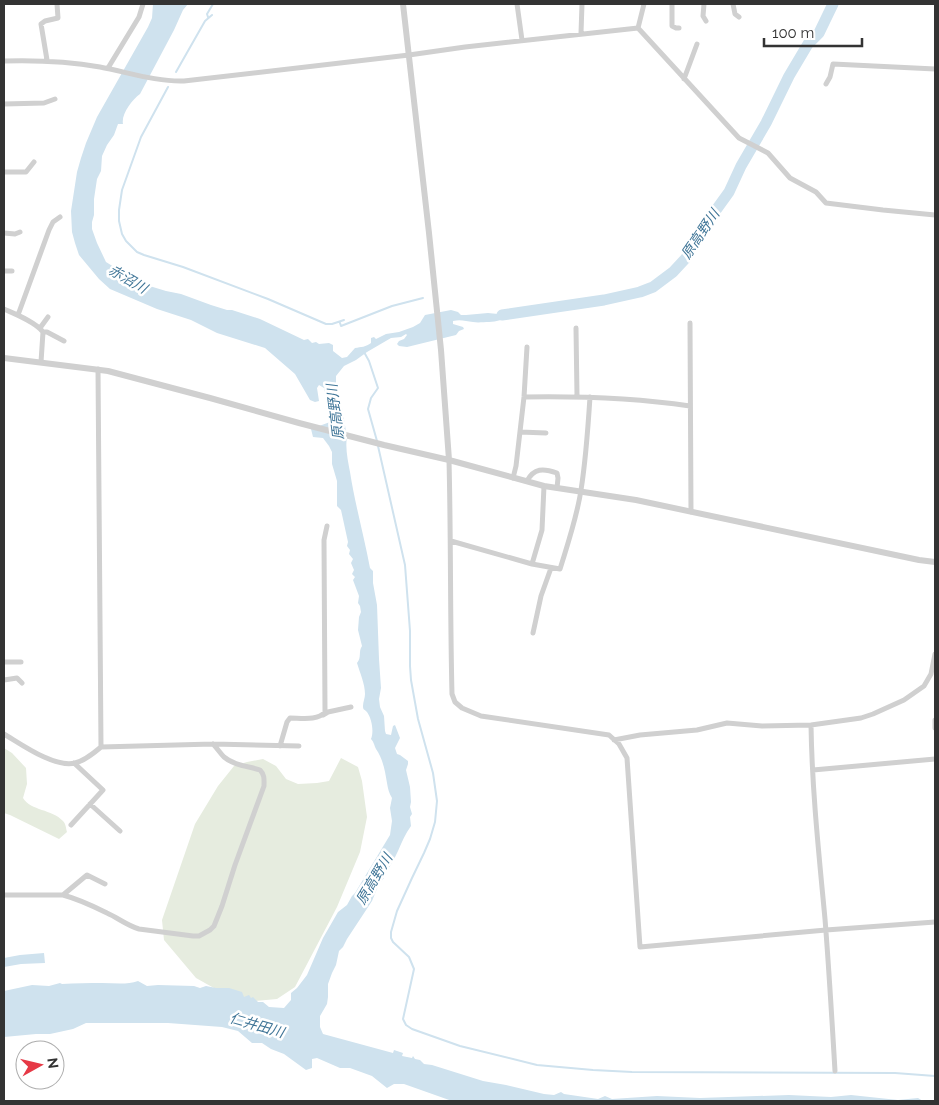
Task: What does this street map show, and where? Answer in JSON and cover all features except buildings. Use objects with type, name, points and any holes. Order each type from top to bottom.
[{"type":"street","points":[[46,60],[41,24],[58,18],[58,4]]},
{"type":"street","points":[[108,68],[139,17],[143,4]]},
{"type":"street","points":[[403,4],[424,180],[441,350],[449,460],[452,694],[455,702],[462,708],[481,716],[608,735],[619,744],[626,758],[640,947],[935,922]]},
{"type":"street","points":[[517,4],[522,40]]},
{"type":"street","points":[[581,34],[582,4]]},
{"type":"street","points":[[638,28],[644,4]]},
{"type":"street","points":[[672,4],[672,26],[679,28]]},
{"type":"street","points":[[704,4],[703,16],[706,21]]},
{"type":"street","points":[[732,4],[735,14],[739,17]]},
{"type":"street","points":[[4,61],[46,60],[70,62],[160,79],[184,81],[409,55],[465,46],[638,28]]},
{"type":"street","points":[[638,28],[739,138],[768,153],[790,178],[816,192],[826,203],[935,215]]},
{"type":"street","points":[[684,79],[697,44]]},
{"type":"street","points":[[826,84],[830,77],[832,64],[935,69]]},
{"type":"street","points":[[4,104],[44,103],[55,99]]},
{"type":"street","points":[[4,172],[26,172],[34,162]]},
{"type":"street","points":[[18,316],[49,230],[53,222],[60,217]]},
{"type":"street","points":[[4,233],[15,234],[20,232]]},
{"type":"street","points":[[4,271],[12,271]]},
{"type":"street","points":[[4,310],[64,342]]},
{"type":"street","points":[[41,362],[41,330],[48,317]]},
{"type":"street","points":[[690,323],[690,512]]},
{"type":"street","points":[[576,328],[577,396]]},
{"type":"street","points":[[513,478],[524,397],[527,347]]},
{"type":"street","points":[[4,358],[98,369],[544,486],[636,500],[935,562]]},
{"type":"street","points":[[98,369],[101,747]]},
{"type":"street","points":[[524,397],[577,396],[654,401],[690,406]]},
{"type":"street","points":[[451,541],[532,564],[560,569],[575,522],[581,492],[585,466],[590,397]]},
{"type":"street","points":[[520,432],[546,433]]},
{"type":"street","points":[[527,481],[533,473],[544,469],[557,473],[558,488]]},
{"type":"street","points":[[532,564],[542,530],[544,486]]},
{"type":"street","points":[[322,715],[325,712],[324,540],[326,526]]},
{"type":"street","points":[[533,633],[541,596],[552,568]]},
{"type":"street","points":[[614,740],[640,735],[697,730],[727,723],[762,726],[811,726],[873,714],[904,700],[924,686],[931,674],[935,654]]},
{"type":"street","points":[[4,662],[21,662]]},
{"type":"street","points":[[4,680],[18,678],[22,683]]},
{"type":"street","points":[[280,746],[290,718],[318,718],[328,712],[350,706]]},
{"type":"street","points":[[935,720],[935,728]]},
{"type":"street","points":[[811,726],[835,1071]]},
{"type":"street","points":[[4,734],[43,757],[74,764],[101,747],[213,744],[299,746]]},
{"type":"street","points":[[4,895],[63,895],[76,898],[140,929],[193,936],[199,936],[210,930],[214,926],[222,906],[264,786],[264,775],[260,770],[239,766],[220,753],[213,744]]},
{"type":"street","points":[[813,770],[935,760]]},
{"type":"street","points":[[71,825],[103,790],[74,764]]},
{"type":"street","points":[[90,804],[120,831]]},
{"type":"street","points":[[63,895],[87,875],[105,884]]},
{"type":"shaded area","points":[[4,748],[12,753],[26,768],[27,784],[23,798],[31,805],[53,814],[64,822],[67,832],[59,839],[4,813]]},
{"type":"shaded area","points":[[341,758],[358,767],[367,817],[360,852],[337,907],[295,987],[277,999],[255,1001],[230,997],[196,978],[164,940],[162,920],[195,824],[218,786],[234,766],[263,759],[276,766],[286,779],[298,784],[317,783],[329,781]]},
{"type":"water","points":[[153,4],[188,4],[183,10],[140,94],[128,108],[123,124],[118,124],[102,156],[101,171],[97,179],[94,199],[92,229],[106,262],[134,283],[181,294],[260,319],[304,340],[308,339],[312,343],[329,343],[333,345],[333,351],[342,358],[347,357],[355,348],[371,343],[371,338],[374,337],[376,339],[386,334],[413,327],[420,323],[425,315],[451,310],[461,315],[466,315],[504,314],[524,310],[507,318],[494,321],[453,321],[453,324],[464,329],[456,335],[407,347],[397,344],[404,339],[406,334],[401,337],[391,338],[344,366],[336,376],[336,393],[342,408],[352,484],[370,568],[373,571],[377,605],[381,688],[380,707],[384,716],[386,734],[391,735],[395,725],[400,738],[395,748],[397,754],[408,761],[406,770],[410,787],[412,814],[410,817],[411,826],[392,863],[384,874],[384,878],[379,884],[372,901],[339,951],[336,965],[328,984],[327,1004],[320,1016],[320,1027],[323,1034],[393,1053],[394,1050],[403,1053],[402,1056],[412,1058],[413,1056],[424,1064],[483,1081],[544,1094],[554,1095],[561,1092],[598,1099],[605,1096],[612,1099],[657,1096],[700,1098],[789,1095],[831,1097],[851,1095],[898,1100],[918,1098],[923,1101],[452,1101],[404,1084],[394,1084],[387,1088],[372,1076],[350,1068],[340,1068],[317,1058],[312,1059],[312,1068],[306,1070],[284,1054],[262,1043],[252,1043],[238,1031],[222,1027],[168,1023],[86,1023],[73,1029],[50,1034],[4,1037],[4,991],[32,985],[49,986],[60,983],[125,983],[138,981],[147,986],[229,988],[242,992],[244,997],[249,995],[251,998],[253,997],[258,1002],[263,1002],[269,1007],[284,1008],[291,1000],[291,993],[307,975],[323,938],[338,912],[347,905],[390,835],[392,798],[388,789],[382,761],[371,739],[372,726],[370,718],[363,708],[365,690],[357,663],[362,646],[358,630],[361,612],[358,603],[359,596],[353,580],[355,577],[352,574],[354,570],[351,563],[353,559],[349,554],[350,550],[347,546],[348,542],[341,510],[337,506],[337,481],[332,464],[332,452],[323,438],[313,437],[311,429],[330,422],[324,388],[319,385],[317,388],[319,401],[310,400],[295,374],[265,348],[217,333],[191,320],[157,309],[110,289],[79,255],[75,243],[72,232],[71,211],[81,158],[97,117],[148,27],[152,18]]},
{"type":"water","points":[[44,953],[45,963],[4,967],[4,958]]},
{"type":"waterway","points":[[208,17],[207,14],[213,4]]},
{"type":"waterway","name":"原高野川","points":[[502,315],[604,300],[640,292],[653,287],[673,272],[686,258],[698,235],[729,192],[789,76],[808,44],[819,33],[833,4]]},
{"type":"waterway","points":[[176,72],[205,21],[212,15]]},
{"type":"waterway","points":[[168,87],[141,137],[122,190],[119,221],[126,241],[137,252],[144,255],[183,267],[268,299],[326,324],[344,320]]},
{"type":"waterway","points":[[340,323],[341,326],[392,306],[423,298]]},
{"type":"waterway","points":[[364,352],[378,388],[371,398],[368,409],[377,441]]},
{"type":"waterway","points":[[378,446],[405,565],[410,631],[411,680],[418,719],[433,773],[437,801],[435,822],[430,839],[397,911],[391,932],[393,942],[409,957],[414,969],[403,1019],[406,1025],[412,1029],[460,1046],[537,1065],[632,1072],[895,1073],[935,1076]]},
{"type":"water label","name":"赤沼川","points":[[128,279]]},
{"type":"water label","name":"仁井田川","points":[[257,1025]]}]
